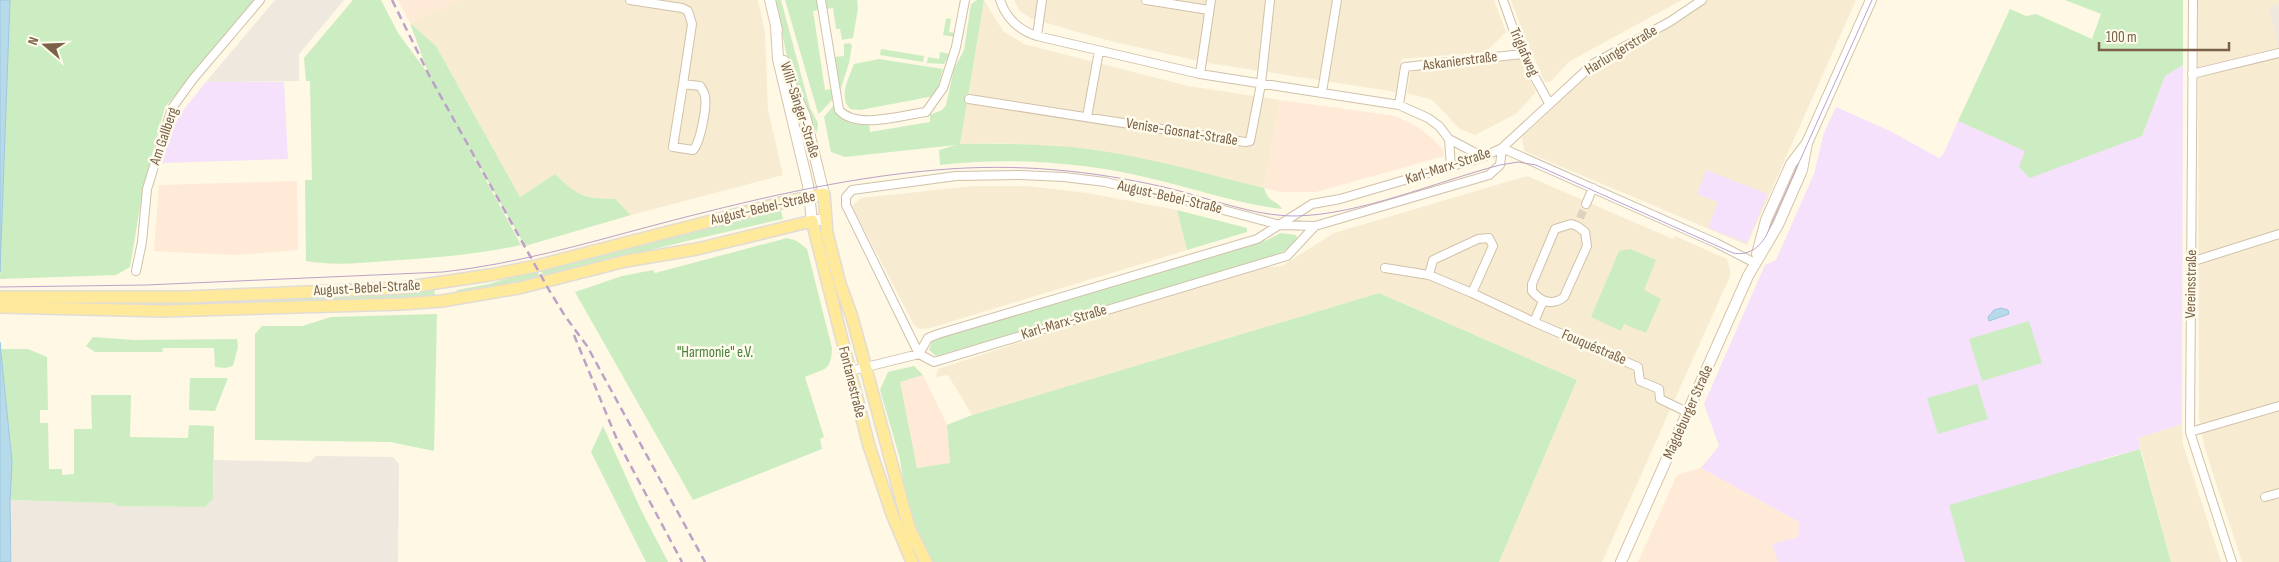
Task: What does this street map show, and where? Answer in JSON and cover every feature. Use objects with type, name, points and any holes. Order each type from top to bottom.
[{"type":"main road","name":"August-Bebel-Straße","points":[[0,307],[14,302],[187,297],[421,286],[536,266],[785,202],[824,194],[825,219]]},
{"type":"main road","name":"Fontanestraße","points":[[825,219],[840,284],[852,318],[910,530],[926,562]]},
{"type":"main road","name":"August-Bebel-Straße","points":[[0,297],[14,302],[164,311],[402,304],[442,301],[518,288],[626,261],[697,248],[812,221]]},
{"type":"main road","name":"Fontanestraße","points":[[812,221],[878,473],[912,562]]},
{"type":"street","name":"Am Gallberg","points":[[136,271],[142,242],[147,189],[172,108],[193,79],[260,0]]},
{"type":"street","points":[[630,0],[682,8],[688,11],[691,16],[691,32],[673,147],[693,150],[700,138],[706,98],[700,86],[683,84]]},
{"type":"street","name":"Willi-Sänger-Straße","points":[[770,0],[789,78],[805,116],[824,194]]},
{"type":"street","points":[[822,0],[839,110],[854,119],[866,121],[926,112],[943,88],[956,47],[965,0]]},
{"type":"street","points":[[1000,0],[1004,12],[1014,23],[1022,30],[1037,36],[1200,74],[1399,104],[1428,118],[1439,126],[1449,139],[1483,157]]},
{"type":"street","points":[[1037,36],[1042,0]]},
{"type":"street","points":[[1146,0],[1209,10]]},
{"type":"street","points":[[1200,74],[1211,0]]},
{"type":"street","name":"Venise-Gosnat-Straße","points":[[969,99],[1245,142],[1250,141],[1261,84],[1270,0]]},
{"type":"street","points":[[1322,92],[1337,0]]},
{"type":"street","name":"Triglafweg","points":[[1503,0],[1522,54],[1550,103]]},
{"type":"street","name":"Harlungerstraße","points":[[1502,148],[1593,64],[1671,21],[1702,0]]},
{"type":"street","name":"Magdeburger Straße","points":[[1621,562],[1755,263],[1778,225],[1799,177],[1807,143],[1870,0]]},
{"type":"street","name":"Vereinsstraße","points":[[2193,0],[2190,432],[2232,562]]},
{"type":"street","name":"Willi-Sänger-Straße","points":[[776,26],[778,60],[810,197]]},
{"type":"street","points":[[1087,117],[1099,51]]},
{"type":"street","points":[[2192,74],[2279,53]]},
{"type":"street","name":"Askanierstraße","points":[[1399,104],[1405,67],[1522,54]]},
{"type":"street","points":[[1449,139],[1451,166]]},
{"type":"street","points":[[1502,148],[1755,263]]},
{"type":"street","name":"Karl-Marx-Straße","points":[[919,354],[928,338],[938,334],[1257,238],[1312,204],[1340,199],[1483,157],[1502,148]]},
{"type":"street","name":"Karl-Marx-Straße","points":[[1280,225],[1315,226],[1489,175],[1500,164],[1502,148]]},
{"type":"street","name":"August-Bebel-Straße","points":[[919,354],[846,205],[846,196],[852,190],[956,176],[1020,175],[1064,177],[1105,182],[1197,203],[1280,225]]},
{"type":"street","points":[[1586,204],[1593,188]]},
{"type":"street","name":"Fontanestraße","points":[[810,197],[812,221]]},
{"type":"street","name":"August-Bebel-Straße","points":[[812,221],[825,219]]},
{"type":"street","points":[[1578,222],[1585,232],[1587,246],[1564,297],[1553,302],[1543,301],[1532,291],[1532,284],[1556,230],[1562,226],[1578,222]]},
{"type":"street","name":"Karl-Marx-Straße","points":[[850,371],[919,354],[934,362],[1287,256],[1315,226]]},
{"type":"street","points":[[2191,262],[2279,234]]},
{"type":"street","points":[[1430,275],[1433,260],[1478,240],[1489,238],[1493,246],[1472,293]]},
{"type":"street","name":"Fouquéstraße","points":[[1385,268],[1430,275],[1638,367],[1640,381],[1659,389],[1660,399],[1688,412]]},
{"type":"street","points":[[1534,322],[1543,301]]},
{"type":"street","points":[[2190,432],[2279,406]]},
{"type":"street","points":[[2265,497],[2279,493]]},
{"type":"shaded area","points":[[275,0],[344,0],[299,54],[299,81],[206,82]]},
{"type":"shaded area","points":[[398,0],[458,0],[410,23]]},
{"type":"shaded area","points":[[458,0],[758,0],[765,32],[768,110],[783,175],[631,215],[615,199],[595,198],[575,193],[555,174],[520,197],[436,46],[410,23]]},
{"type":"shaded area","points":[[984,0],[1003,31],[1024,44],[1188,86],[1280,100],[1264,188],[1091,149],[1005,143],[960,144]]},
{"type":"shaded area","points":[[1014,0],[1494,0],[1506,32],[1486,52],[1402,59],[1396,92],[1208,63],[1110,41],[1032,19],[1020,11]]},
{"type":"shaded area","points":[[1511,0],[1682,0],[1570,61],[1550,82],[1545,82],[1523,33]]},
{"type":"shaded area","points":[[1708,0],[1856,0],[1747,245],[1524,151],[1522,137],[1599,65],[1650,38]]},
{"type":"shaded area","points":[[2198,0],[2279,0],[2279,562],[2242,562],[2205,449],[2199,418]]},
{"type":"shaded area","points":[[2279,4],[2279,48],[2269,8]]},
{"type":"shaded area","points":[[1519,58],[1536,92],[1516,114],[1475,135],[1460,129],[1432,100],[1407,93],[1410,73],[1416,69]]},
{"type":"shaded area","points":[[2183,65],[2182,424],[2138,438],[2140,449],[2102,459],[2047,562],[1778,562],[1772,544],[1798,537],[1799,522],[1701,468],[1719,446],[1704,404],[1765,265],[1776,260],[1814,174],[1824,133],[1836,107],[1890,131],[1939,158],[1944,153],[1958,121],[2026,151],[2142,136],[2165,76]]},
{"type":"shaded area","points":[[206,82],[284,82],[288,159],[161,163],[165,140],[184,109]]},
{"type":"shaded area","points":[[1280,100],[1395,116],[1413,124],[1432,138],[1444,151],[1444,156],[1316,192],[1281,192],[1264,188]]},
{"type":"shaded area","points":[[1706,170],[1768,194],[1747,243],[1708,228],[1718,202],[1697,194]]},
{"type":"shaded area","points":[[1527,176],[1673,239],[1675,236],[1727,259],[1731,274],[1602,562],[1499,562],[1577,380],[1379,293],[972,415],[948,375],[936,377],[938,369],[1243,269],[1282,266],[1334,233]]},
{"type":"shaded area","points":[[297,181],[298,250],[236,255],[154,251],[159,185]]},
{"type":"shaded area","points":[[974,186],[1027,186],[1087,193],[1177,210],[1187,250],[930,328],[920,329],[914,325],[852,206],[861,198]]},
{"type":"shaded area","points":[[923,375],[947,425],[951,463],[917,468],[900,382]]},
{"type":"shaded area","points":[[2182,424],[2183,445],[2221,562],[2171,562],[2138,438]]},
{"type":"shaded area","points":[[316,456],[393,457],[399,464],[398,562],[12,562],[10,500],[113,503],[118,506],[205,507],[213,499],[214,460],[310,462]]},
{"type":"shaded area","points":[[1701,468],[1799,522],[1798,537],[1772,545],[1778,562],[1638,562],[1677,475]]},
{"type":"green space","points":[[10,0],[256,0],[165,107],[143,189],[130,267],[116,275],[0,279]]},
{"type":"green space","points":[[353,0],[381,0],[398,33],[429,75],[410,23],[436,46],[520,197],[555,174],[582,195],[615,199],[631,215],[525,246],[462,136],[521,245],[471,254],[421,259],[346,264],[306,261],[305,180],[312,180],[310,81],[306,81],[304,58]]},
{"type":"green space","points":[[775,0],[781,0],[810,108],[818,123],[817,133],[799,98],[788,61]]},
{"type":"green space","points":[[785,0],[817,0],[819,10],[813,11],[825,90],[832,89],[833,99],[820,113],[818,113]]},
{"type":"green space","points":[[826,0],[857,0],[858,8],[853,38],[842,40],[840,29],[836,29],[833,8],[827,9]]},
{"type":"green space","points":[[977,0],[984,0],[960,144],[1057,146],[1133,156],[1264,188],[1268,197],[1282,209],[1232,200],[1149,178],[1098,168],[1019,161],[940,165],[939,150],[956,145],[845,157],[831,152],[824,117],[834,105],[839,115],[847,122],[869,124],[870,132],[930,122],[930,115],[942,110],[946,105],[954,69],[964,50],[971,4]]},
{"type":"green space","points":[[2065,0],[2183,0],[2183,65],[2165,76],[2142,136],[2030,178],[2019,167],[2025,151],[1958,121],[2010,9],[2026,16],[2036,14],[2092,39],[2101,14]]},
{"type":"green space","points":[[951,18],[949,32],[955,33],[955,37],[943,35],[946,19]]},
{"type":"green space","points":[[849,43],[852,45],[849,63],[840,91],[835,57],[844,56],[844,44]]},
{"type":"green space","points":[[881,49],[924,56],[923,62],[880,55]]},
{"type":"green space","points":[[940,52],[950,54],[944,64],[927,63],[928,57],[939,59]]},
{"type":"green space","points":[[879,59],[943,69],[938,89],[934,96],[860,110],[850,109],[845,99],[845,93],[847,81],[854,64]]},
{"type":"green space","points":[[780,208],[783,219],[544,277],[540,269]]},
{"type":"green space","points":[[1177,210],[1247,228],[1247,232],[1187,250]]},
{"type":"green space","points":[[1281,233],[1296,235],[1297,238],[1290,248],[1272,257],[940,355],[936,356],[929,350],[932,341],[937,338],[1267,240]]},
{"type":"green space","name":"\"Harmonie\" e.V.","points":[[787,238],[797,241],[807,249],[832,348],[830,361],[826,368],[805,377],[824,437],[820,439],[822,449],[693,500],[575,292],[622,276],[653,270],[655,273]]},
{"type":"green space","points":[[1630,249],[1656,260],[1644,290],[1661,299],[1646,333],[1624,324],[1621,331],[1591,317],[1619,251]]},
{"type":"green space","points":[[536,270],[541,278],[457,294],[456,292],[457,290],[489,284]]},
{"type":"green space","points":[[434,288],[435,297],[268,303],[268,301]]},
{"type":"green space","points":[[1379,293],[1577,380],[1499,562],[931,562],[911,517],[900,459],[880,390],[888,372],[914,366],[923,375],[900,382],[917,468],[950,463],[947,425],[972,415]]},
{"type":"green space","points":[[437,314],[434,451],[390,442],[255,440],[255,334],[262,326],[302,326],[331,317]]},
{"type":"green space","points":[[2029,321],[2042,363],[1982,381],[1969,339]]},
{"type":"green space","points":[[93,337],[134,340],[237,339],[238,347],[233,366],[225,368],[215,367],[214,348],[163,348],[162,352],[95,352],[86,346]]},
{"type":"green space","points":[[1,349],[28,349],[47,357],[48,410],[40,410],[40,423],[48,423],[49,469],[62,469],[62,475],[74,474],[74,429],[92,429],[91,395],[131,395],[130,437],[188,438],[189,425],[214,426],[213,499],[205,507],[118,506],[113,503],[10,500],[12,462]]},
{"type":"green space","points":[[190,378],[228,378],[215,411],[189,410]]},
{"type":"green space","points":[[1977,384],[1988,419],[1938,434],[1927,398]]},
{"type":"green space","points":[[603,426],[641,510],[668,562],[646,562],[591,452]]},
{"type":"green space","points":[[2140,449],[2171,562],[1965,562],[1949,505]]},
{"type":"water","points":[[0,0],[10,0],[0,272]]},
{"type":"water","points":[[2001,308],[2008,310],[2009,314],[1989,321],[1988,317],[1994,310]]},
{"type":"water","points":[[0,342],[12,462],[10,500],[11,562],[0,562]]},
{"type":"tunnel","points":[[1580,218],[1586,204]]},
{"type":"tram line","points":[[0,287],[146,285],[443,272],[523,259],[724,207],[830,185],[936,170],[995,167],[1053,170],[1110,177],[1168,188],[1247,210],[1295,216],[1320,214],[1371,204],[1475,172],[1518,162],[1536,165],[1738,254],[1752,250],[1766,236],[1872,0]]},
{"type":"railway","points":[[392,0],[430,77],[549,290],[587,346],[705,562]]},
{"type":"railway","points":[[574,335],[618,442],[682,562]]}]
